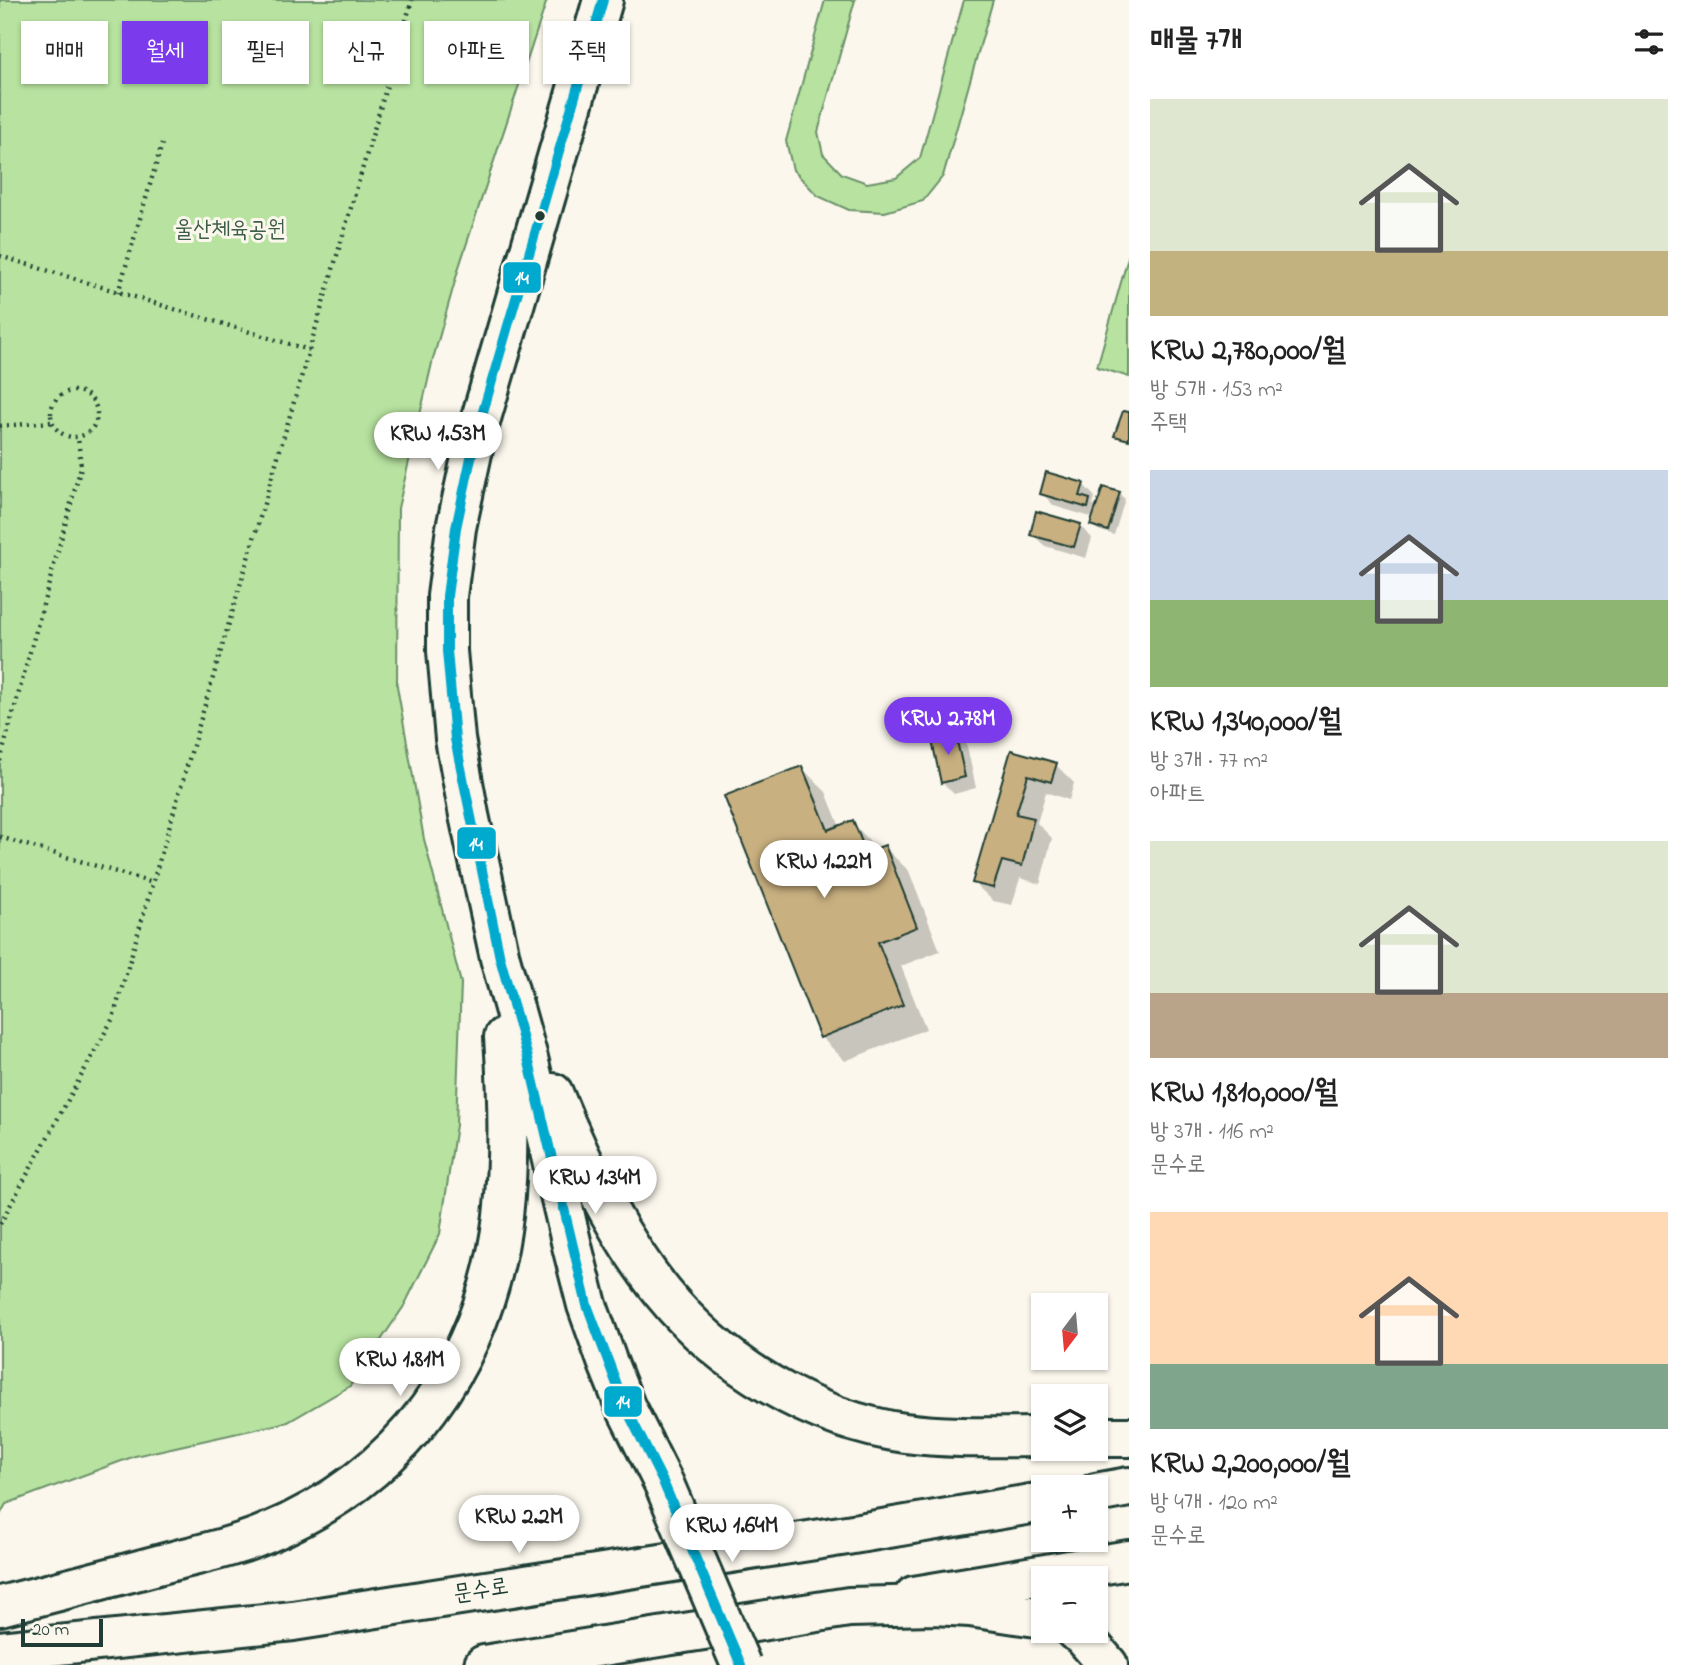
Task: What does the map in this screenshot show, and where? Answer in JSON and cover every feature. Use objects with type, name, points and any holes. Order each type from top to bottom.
[{"type":"main road","points":[[603,0],[475,439],[456,528],[447,596],[447,651],[455,739],[500,958],[530,1155],[565,1310],[587,1377],[651,1487],[741,1665]]},
{"type":"main road","points":[[500,958],[557,1101],[611,1213],[663,1293],[722,1351],[755,1375],[792,1395],[868,1425],[904,1433],[939,1436],[1031,1437]]},
{"type":"main road","points":[[0,1606],[262,1535],[307,1515],[338,1496],[380,1463],[417,1425],[447,1385],[466,1348],[495,1259],[503,1216],[507,1073],[500,958]]},
{"type":"main road","points":[[1108,1437],[1129,1437]]},
{"type":"main road","points":[[651,1487],[689,1602],[714,1665]]},
{"type":"main road","points":[[1108,1491],[1129,1487]]},
{"type":"main road","name":"문수로","points":[[0,1651],[293,1621],[1031,1504]]},
{"type":"main road","points":[[484,1665],[1129,1560]]},
{"type":"main road","points":[[849,1607],[958,1606],[1031,1616]]},
{"type":"main road","points":[[592,1665],[678,1634]]},
{"type":"main road","points":[[1089,1643],[1108,1665]]},
{"type":"path","points":[[0,1224],[113,1018],[412,0]]},
{"type":"path","points":[[118,293],[162,144]]},
{"type":"path","points":[[0,256],[309,350]]},
{"type":"path","points":[[69,391],[84,392],[95,402],[97,417],[91,430],[78,437],[62,434],[52,422],[51,414],[56,399],[69,391]]},
{"type":"path","points":[[0,426],[52,422]]},
{"type":"path","points":[[0,761],[81,467],[78,437]]},
{"type":"path","points":[[0,837],[153,883]]},
{"type":"green space","name":"울산체육공원","points":[[0,0],[547,0],[529,55],[529,21],[424,21],[424,84],[519,84],[459,267],[433,359],[398,508],[397,686],[424,839],[461,983],[456,1125],[440,1234],[404,1306],[350,1386],[288,1422],[135,1456],[6,1504],[0,1515]]},
{"type":"green space","points":[[825,0],[855,0],[818,132],[823,154],[842,174],[867,183],[896,178],[920,158],[964,0],[993,0],[943,176],[923,201],[885,212],[849,210],[818,196],[793,170],[786,141]]},
{"type":"green space","points":[[1129,254],[1129,377],[1097,367]]},
{"type":"building","points":[[1123,411],[1129,412],[1129,440],[1114,436]]},
{"type":"building","points":[[1046,472],[1084,483],[1080,496],[1090,499],[1088,508],[1040,494]]},
{"type":"building","points":[[1103,487],[1120,492],[1108,531],[1090,525]]},
{"type":"building","points":[[1036,511],[1081,524],[1074,547],[1030,535]]},
{"type":"building","points":[[955,732],[965,777],[941,783],[931,736]]},
{"type":"building","points":[[1011,750],[1057,763],[1051,782],[1028,775],[1016,814],[1034,818],[1022,866],[1002,861],[993,888],[972,883]]},
{"type":"building","points":[[802,766],[828,830],[853,820],[866,852],[885,845],[917,927],[878,942],[903,1005],[820,1038],[724,796]]},
{"type":"transit line","name":"14","points":[[603,0],[475,439],[456,528],[447,596],[447,651],[455,739],[500,958],[528,1058],[587,1305],[625,1406],[664,1484],[741,1665]]}]
